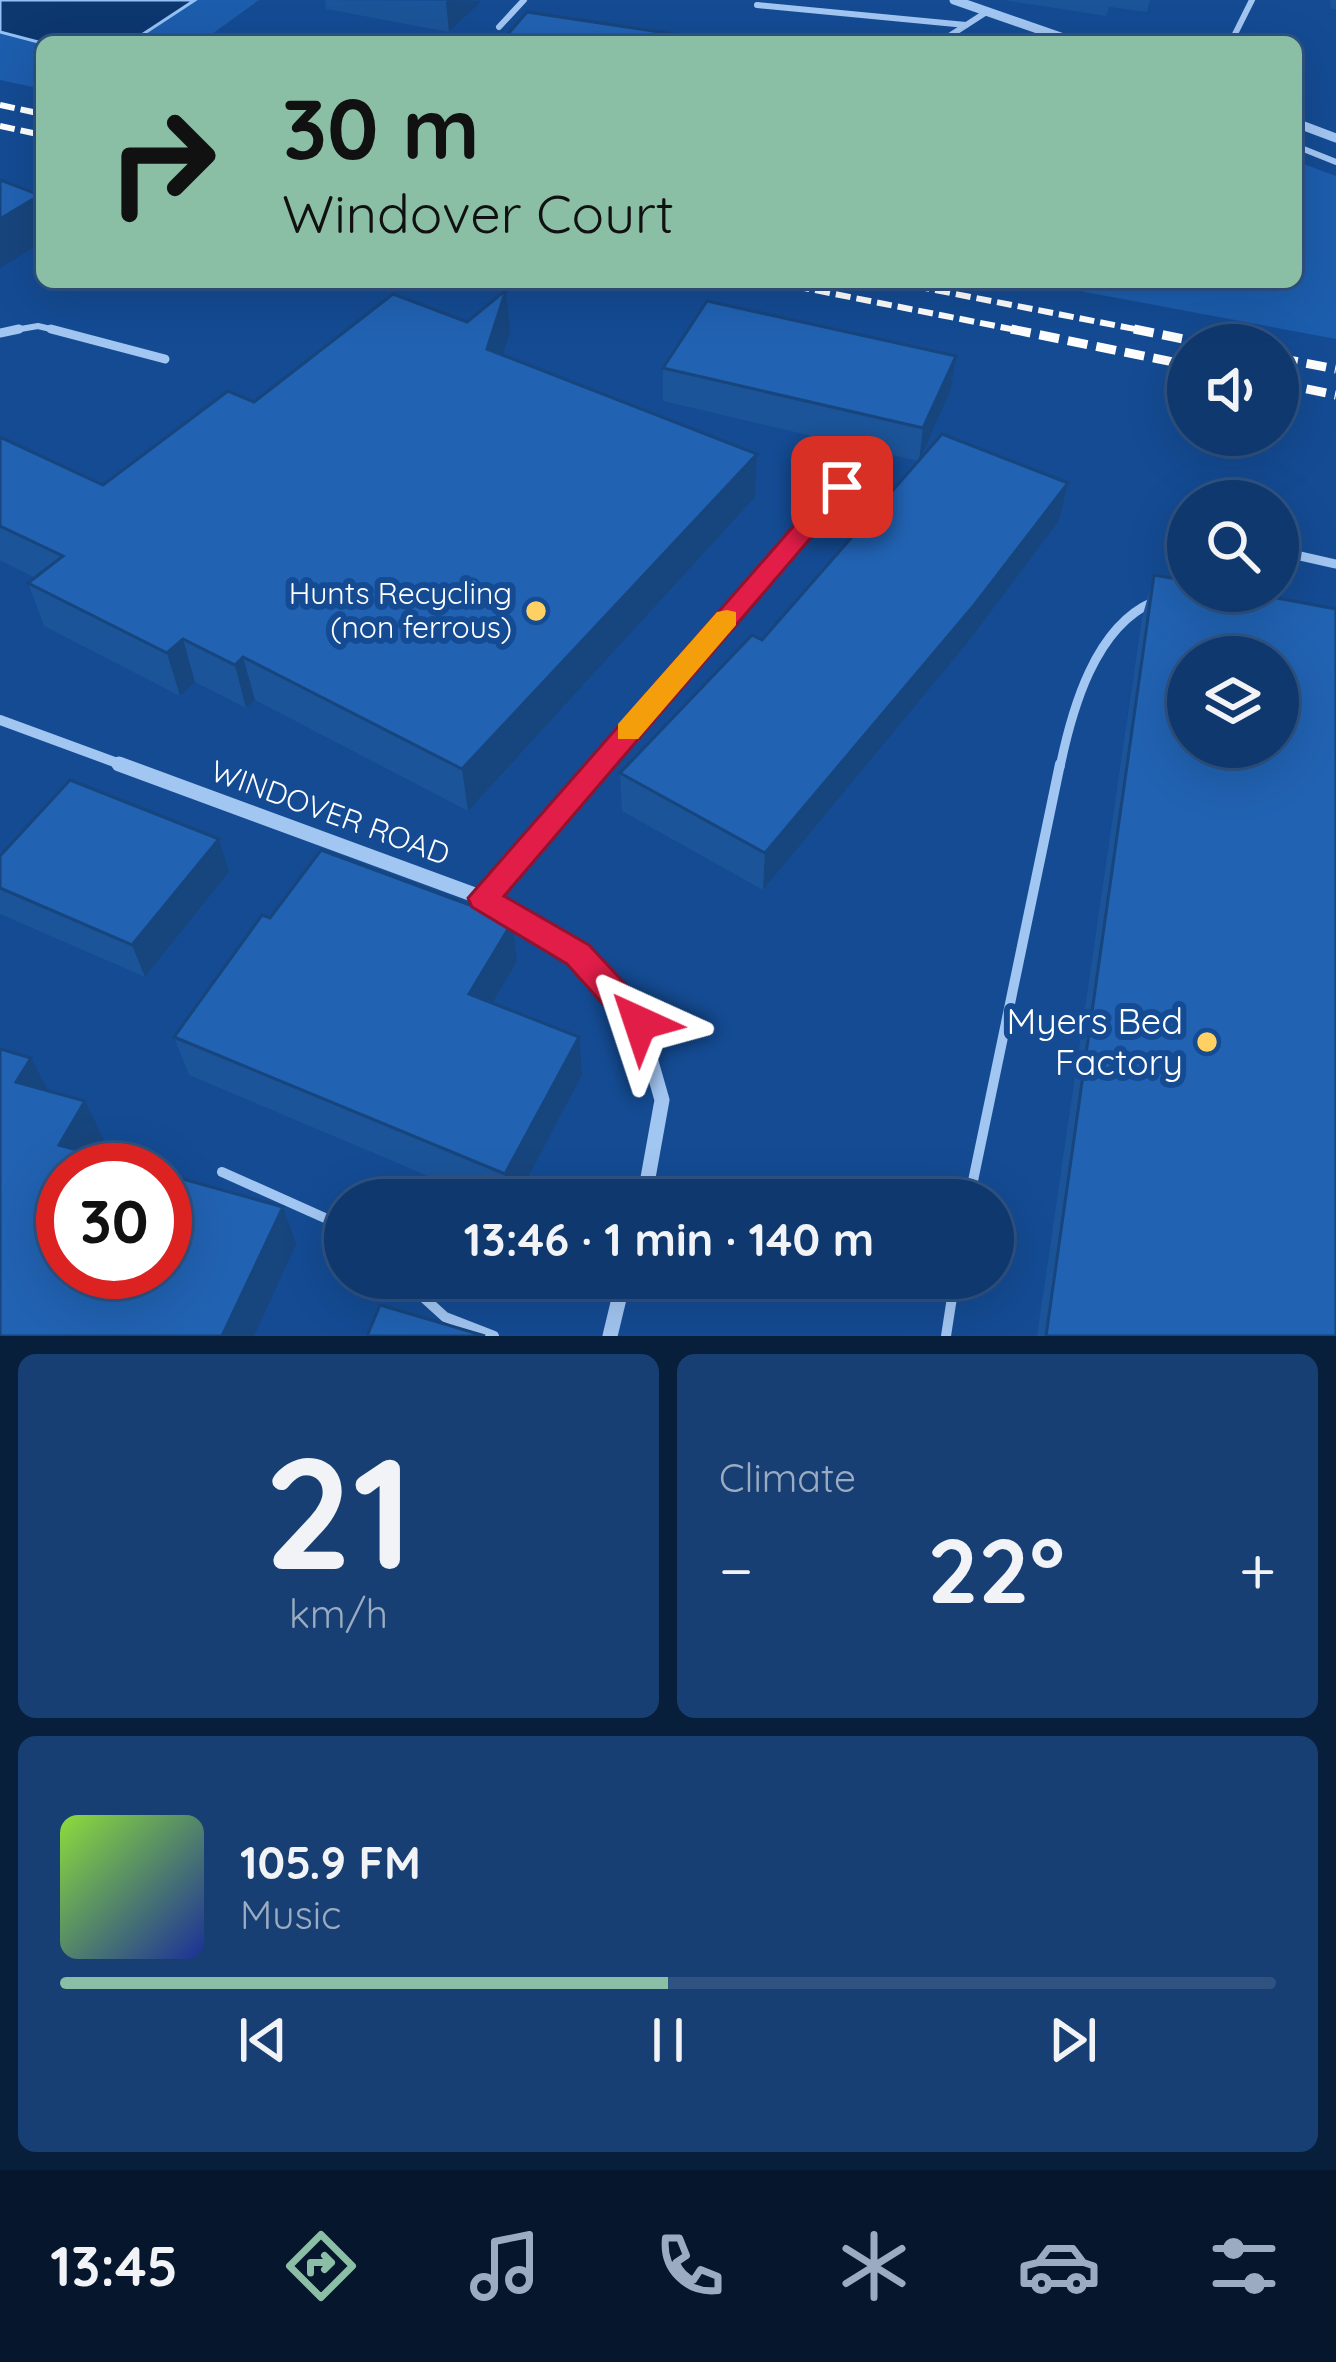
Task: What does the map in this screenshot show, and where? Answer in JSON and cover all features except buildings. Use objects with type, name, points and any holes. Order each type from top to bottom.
[{"type":"street","points":[[953,0],[1046,36]]},
{"type":"street","points":[[1302,125],[1336,138]]},
{"type":"street","name":"WINDOVER ROAD","points":[[0,720],[483,898],[578,954],[640,1023],[662,1100],[648,1179]]},
{"type":"street","points":[[483,898],[633,727]]},
{"type":"street","points":[[610,1336],[619,1299]]},
{"type":"lane","points":[[499,27],[524,0]]},
{"type":"lane","points":[[1234,36],[1252,0]]},
{"type":"lane","points":[[757,5],[966,25]]},
{"type":"lane","points":[[949,36],[988,11]]},
{"type":"lane","points":[[1302,148],[1336,161]]},
{"type":"lane","points":[[0,333],[38,326],[165,359]]},
{"type":"lane","points":[[633,727],[842,487]]},
{"type":"lane","points":[[1299,556],[1336,564]]},
{"type":"lane","points":[[974,1179],[1070,717],[1115,628],[1146,603],[1167,601]]},
{"type":"lane","points":[[222,1172],[324,1218]]},
{"type":"lane","points":[[426,1299],[446,1317],[494,1336]]},
{"type":"lane","points":[[946,1336],[952,1299]]},
{"type":"shaded area","points":[[0,0],[195,0],[140,36],[36,36],[36,41],[0,32]]},
{"type":"shaded area","points":[[195,0],[259,0],[209,36],[140,36]]},
{"type":"shaded area","points":[[0,32],[36,41],[36,88],[0,80]]},
{"type":"shaded area","points":[[1302,163],[1336,176],[1336,339],[1299,332],[1299,324],[1256,324],[1064,288],[1302,288]]},
{"type":"railway","points":[[0,105],[36,113]]},
{"type":"railway","points":[[0,126],[36,134]]},
{"type":"railway","points":[[804,288],[1016,330]]},
{"type":"railway","points":[[925,288],[1150,332]]},
{"type":"railway","points":[[1011,329],[1016,330]]},
{"type":"railway","points":[[1134,329],[1167,336]]},
{"type":"railway","points":[[1016,330],[1026,332]]},
{"type":"railway","points":[[1016,330],[1167,361]]},
{"type":"railway","points":[[1299,362],[1336,369]]},
{"type":"railway","points":[[1299,387],[1336,395]]},
{"type":"slow traffic","points":[[628,732],[727,619]]},
{"type":"place","name":"Hunts Recycling (non ferrous)","points":[[536,611]]},
{"type":"place","name":"Myers Bed Factory","points":[[1207,1042]]},
{"type":"route","points":[[640,1023],[578,954],[483,898],[842,487]]}]
